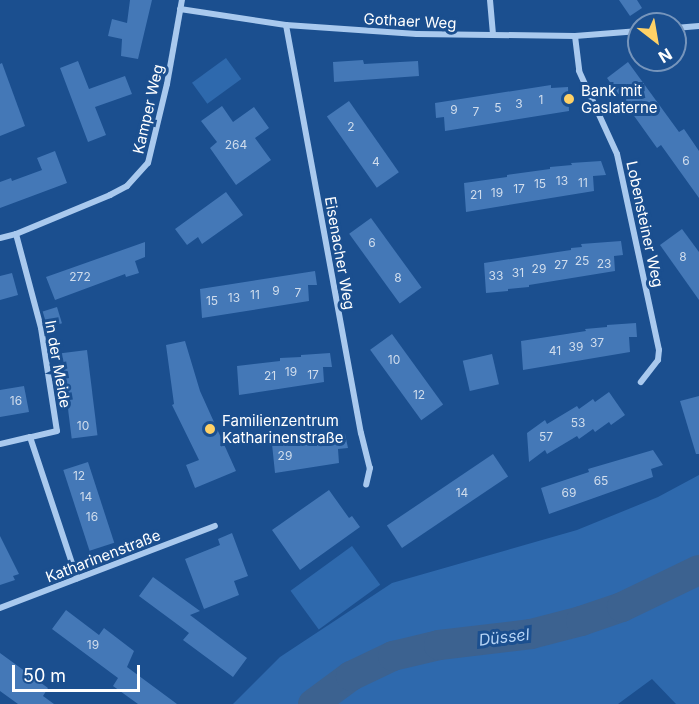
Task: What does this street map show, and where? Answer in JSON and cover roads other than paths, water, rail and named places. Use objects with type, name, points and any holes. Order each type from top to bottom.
[{"type":"street","name":"Kamper Weg","points":[[0,238],[16,234],[110,195],[127,186],[148,163],[167,84],[182,0]]},
{"type":"street","points":[[490,0],[493,35]]},
{"type":"street","name":"Gothaer Weg","points":[[180,9],[286,25],[417,34],[575,36],[627,32]]},
{"type":"street","name":"Eisenacher Weg","points":[[286,25],[361,433],[370,468],[366,485]]},
{"type":"street","name":"Lobensteiner Weg","points":[[575,36],[579,71],[620,163],[659,350],[658,360],[641,382]]},
{"type":"street","name":"In der Meide","points":[[16,234],[41,328],[57,431],[30,437]]},
{"type":"street","points":[[0,444],[30,437],[77,578]]},
{"type":"street","name":"Katharinenstraße","points":[[0,608],[214,526]]},
{"type":"waterway","name":"Düssel","points":[[313,704],[351,676],[393,656],[439,645],[531,634],[581,621],[622,607],[699,570]]},
{"type":"place","name":"Bank mit Gaslaterne","points":[[569,99]]},
{"type":"place","name":"Familienzentrum Katharinenstraße","points":[[210,429]]}]
